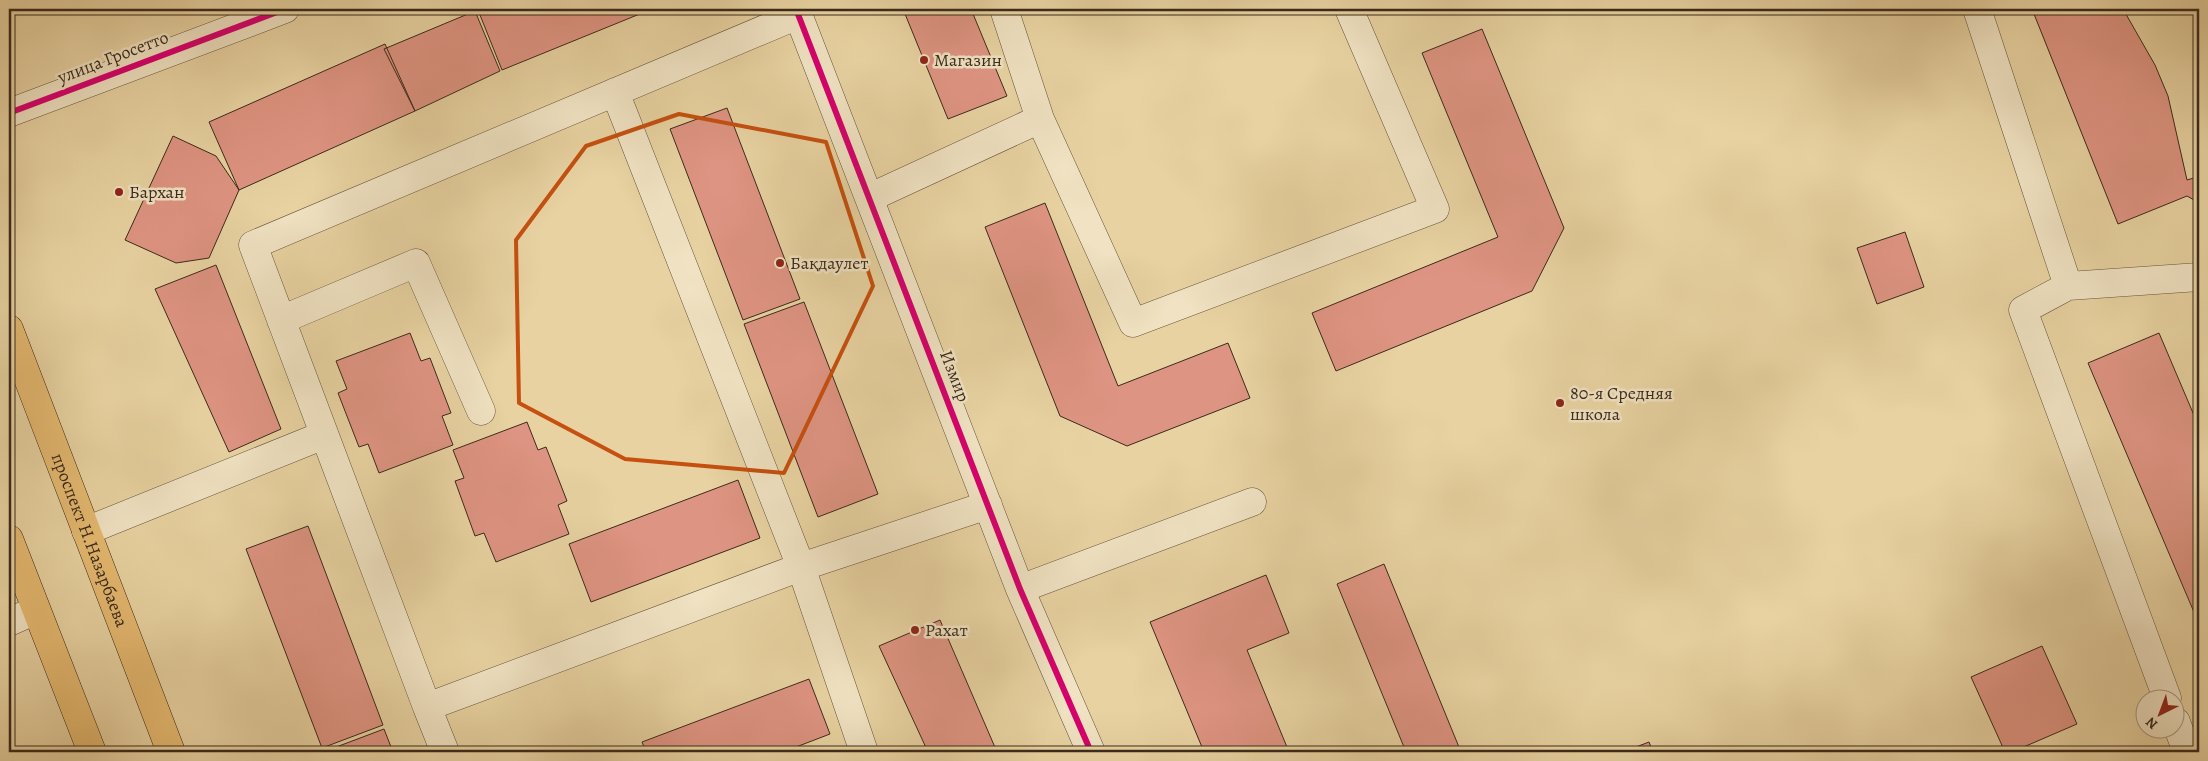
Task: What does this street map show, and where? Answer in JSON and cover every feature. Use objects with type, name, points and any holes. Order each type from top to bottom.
[{"type":"main road","name":"проспект Н.Назарбаева","points":[[9,329],[171,752]]},
{"type":"main road","points":[[9,539],[92,752]]},
{"type":"street","name":"улица Гросетто","points":[[9,113],[285,9]]},
{"type":"street","points":[[1004,9],[1040,120],[1133,323],[1435,209],[1349,9]]},
{"type":"street","points":[[1977,9],[2068,286]]},
{"type":"street","points":[[445,752],[253,246],[615,92],[797,12]]},
{"type":"street","name":"Измир","points":[[797,12],[1020,589],[1091,752]]},
{"type":"street","points":[[615,92],[801,567],[864,752]]},
{"type":"street","points":[[870,198],[1040,120]]},
{"type":"street","points":[[281,320],[416,263],[481,411]]},
{"type":"street","points":[[2163,688],[2023,310],[2068,286],[2199,277]]},
{"type":"street","points":[[86,530],[324,435]]},
{"type":"street","points":[[1020,589],[1252,502]]},
{"type":"street","points":[[427,707],[801,567],[988,505]]},
{"type":"street","points":[[9,622],[36,610]]},
{"type":"street","points":[[2182,738],[2187,752]]},
{"type":"highlighted area","points":[[679,114],[826,142],[873,286],[784,473],[625,459],[519,403],[516,240],[586,146]]},
{"type":"building","points":[[652,9],[502,70],[478,10]]},
{"type":"building","points":[[903,9],[971,9],[1007,96],[948,119]]},
{"type":"building","points":[[2032,9],[2123,9],[2155,65],[2168,96],[2187,180],[2197,177],[2199,179],[2199,199],[2194,200],[2187,196],[2118,224]]},
{"type":"building","points":[[475,11],[500,71],[415,111],[384,49]]},
{"type":"building","points":[[1482,29],[1564,228],[1532,291],[1336,371],[1312,313],[1498,237],[1422,53]]},
{"type":"building","points":[[385,44],[415,111],[239,190],[209,122]]},
{"type":"building","points":[[727,108],[800,299],[743,320],[670,129]]},
{"type":"building","points":[[173,136],[216,156],[239,190],[209,258],[176,263],[125,240]]},
{"type":"building","points":[[1045,203],[1118,386],[1228,343],[1250,398],[1127,446],[1060,416],[985,227]]},
{"type":"building","points":[[1905,232],[1924,287],[1877,304],[1857,248]]},
{"type":"building","points":[[216,265],[281,429],[229,452],[155,289]]},
{"type":"building","points":[[804,302],[878,494],[818,517],[744,324]]},
{"type":"building","points":[[410,333],[421,361],[430,358],[451,413],[442,416],[453,445],[379,473],[368,444],[359,447],[338,393],[347,389],[336,361]]},
{"type":"building","points":[[2159,333],[2199,427],[2199,624],[2088,363]]},
{"type":"building","points":[[527,422],[538,450],[546,447],[567,501],[558,505],[569,534],[496,562],[484,533],[475,536],[455,481],[464,478],[453,450]]},
{"type":"building","points":[[738,480],[760,538],[591,602],[569,544]]},
{"type":"building","points":[[308,526],[383,725],[322,748],[246,549]]},
{"type":"building","points":[[1384,564],[1461,752],[1406,752],[1337,584]]},
{"type":"building","points":[[1266,575],[1289,633],[1247,650],[1289,752],[1204,752],[1150,622]]},
{"type":"building","points":[[940,620],[997,752],[928,752],[879,646]]},
{"type":"building","points":[[2042,646],[2077,724],[2012,752],[2005,752],[1971,677]]},
{"type":"building","points":[[809,679],[830,734],[783,752],[646,752],[642,742]]},
{"type":"building","points":[[384,729],[393,752],[323,752]]},
{"type":"building","points":[[1649,742],[1653,752],[1623,752]]},
{"type":"cycle path","points":[[9,113],[285,9]]},
{"type":"cycle path","points":[[796,9],[1020,589],[1091,752]]},
{"type":"place","name":"Магазин","points":[[924,60]]},
{"type":"place","name":"Бархан","points":[[119,192]]},
{"type":"place","name":"Бақдаулет","points":[[780,263]]},
{"type":"place","name":"80-я Средняя школа","points":[[1560,403]]},
{"type":"place","name":"Рахат","points":[[915,630]]}]
